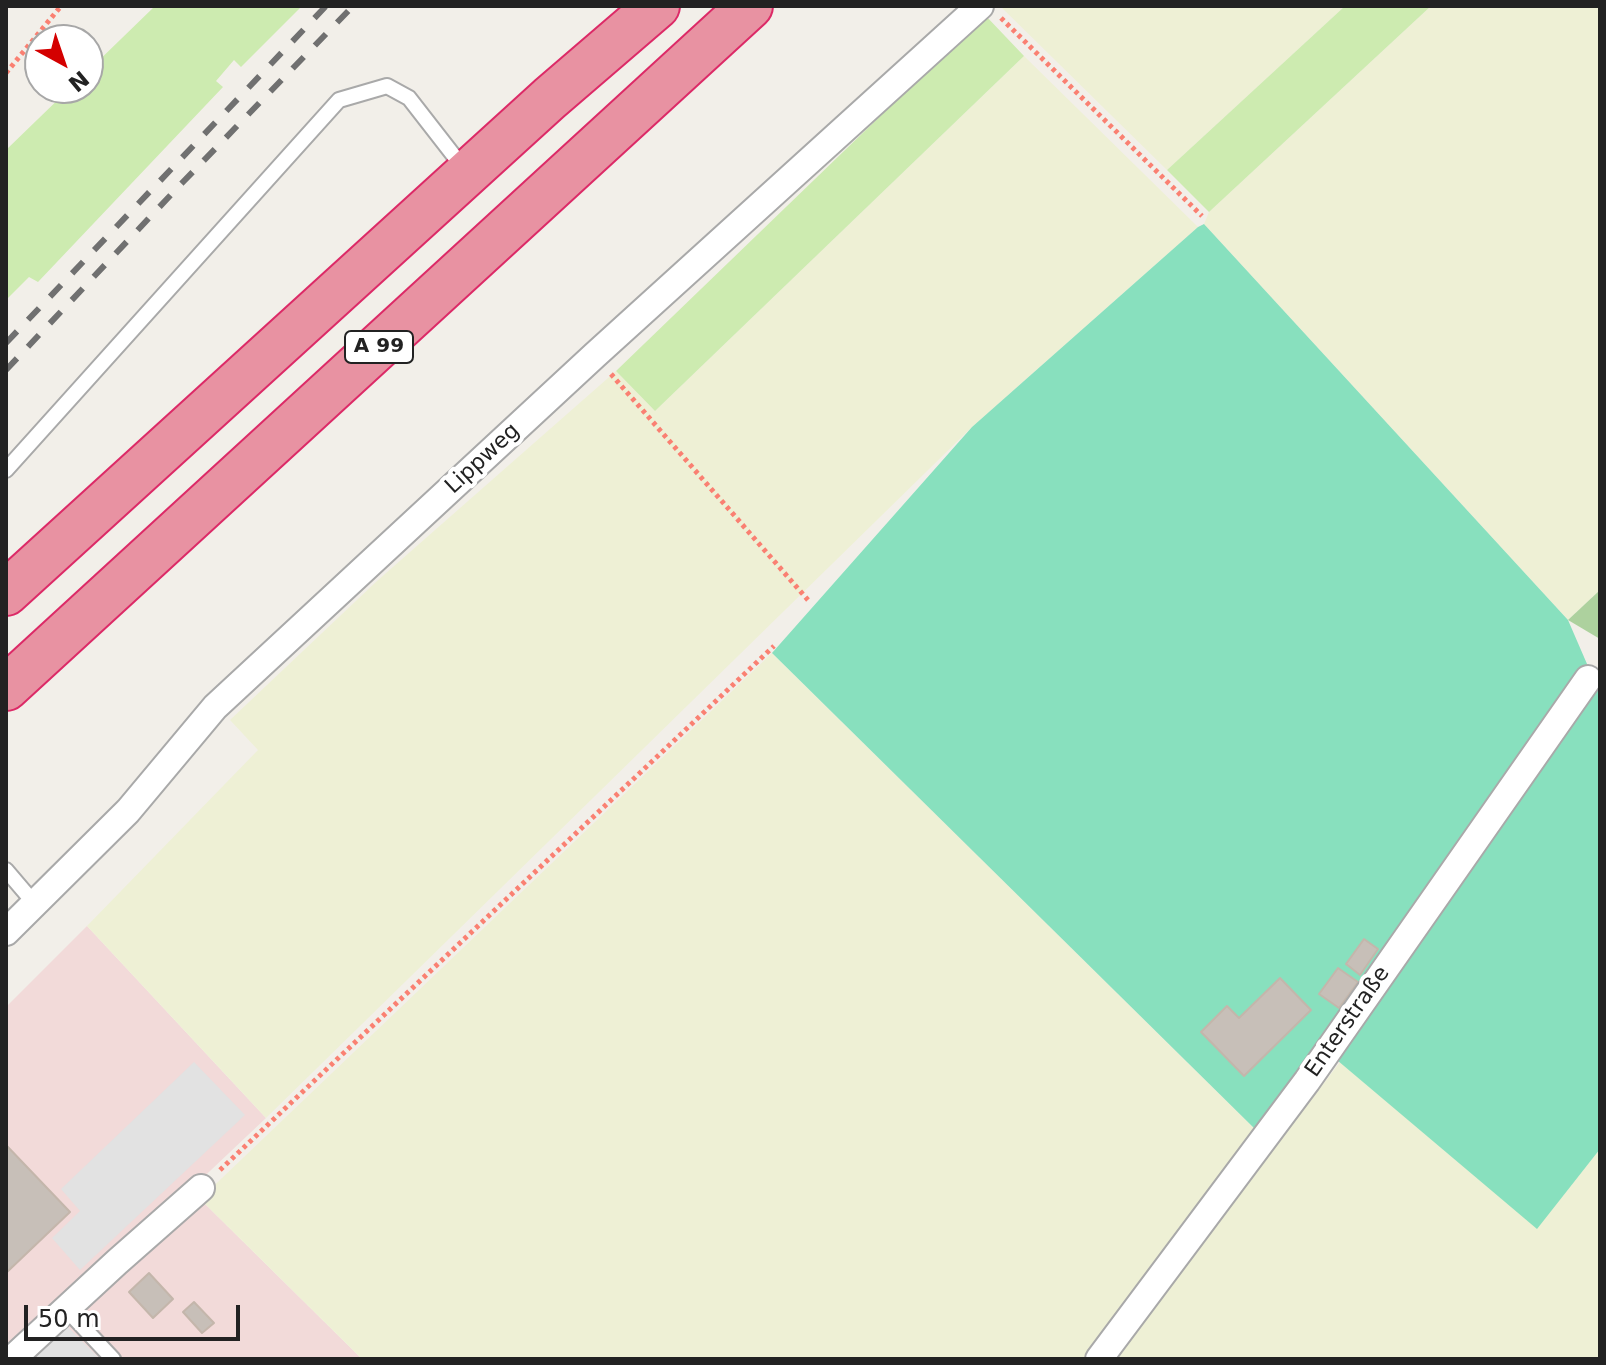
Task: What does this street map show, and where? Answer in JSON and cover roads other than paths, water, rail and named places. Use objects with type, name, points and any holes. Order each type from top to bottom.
[{"type":"highway","points":[[550,98],[616,6]]},
{"type":"highway","points":[[6,593],[550,98],[657,6]]},
{"type":"highway","name":"A 99","points":[[6,688],[750,6]]},
{"type":"street","name":"Lippweg","points":[[6,932],[128,811],[215,707],[595,355],[990,12]]},
{"type":"street","name":"Enterstraße","points":[[1099,1359],[1307,1081],[1588,679]]},
{"type":"street","points":[[12,1359],[201,1188]]},
{"type":"lane","points":[[6,470],[339,100],[387,86],[409,98],[468,173]]},
{"type":"lane","points":[[6,870],[35,904]]},
{"type":"lane","points":[[66,1309],[113,1359]]},
{"type":"railway","points":[[6,343],[326,6]]},
{"type":"railway","points":[[6,370],[353,6]]}]
